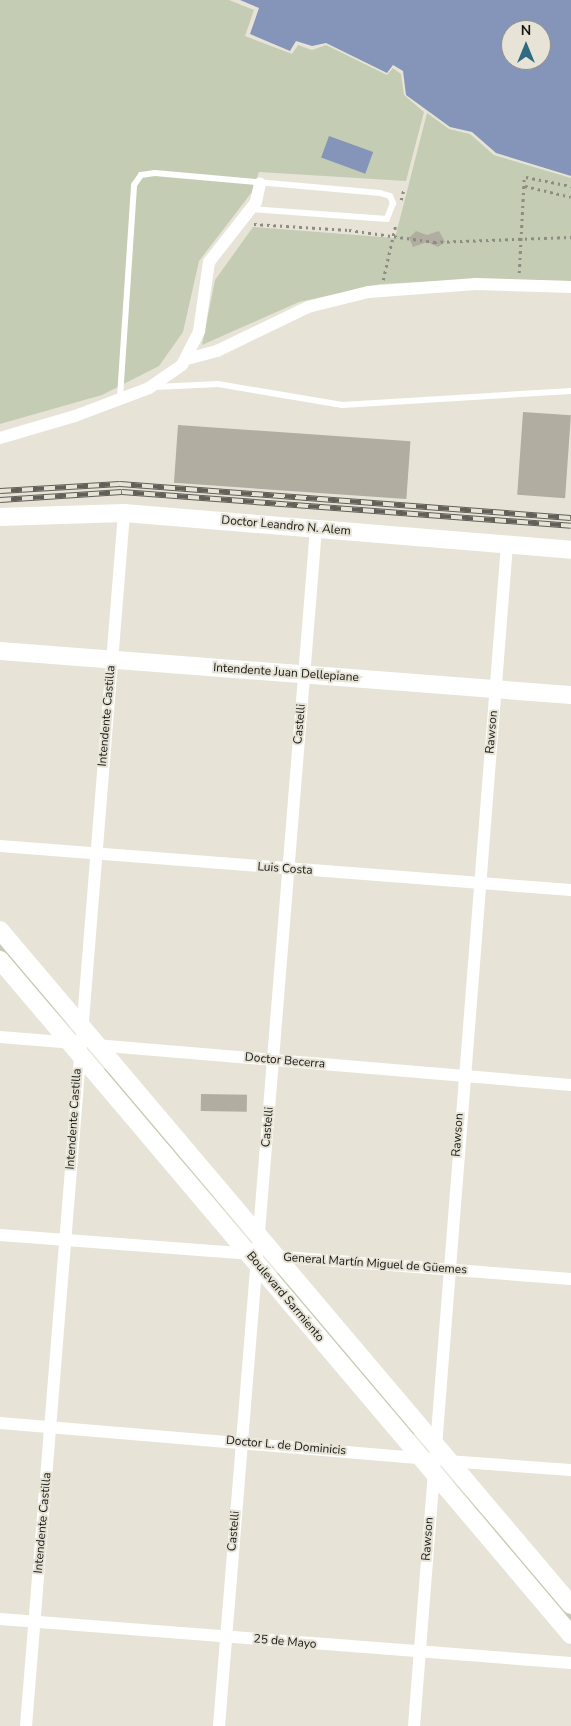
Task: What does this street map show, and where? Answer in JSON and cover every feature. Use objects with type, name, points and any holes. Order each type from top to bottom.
[{"type":"main road","name":"Doctor Leandro N. Alem","points":[[0,518],[124,513],[571,550]]},
{"type":"main road","name":"Intendente Juan Dellepiane","points":[[0,651],[571,695]]},
{"type":"main road","name":"Boulevard Sarmiento","points":[[0,930],[82,1042],[254,1257],[435,1459],[571,1605]]},
{"type":"main road","name":"Boulevard Sarmiento","points":[[0,960],[82,1042],[276,1256],[571,1635]]},
{"type":"street","points":[[187,359],[199,331],[209,262],[249,209],[260,183]]},
{"type":"street","points":[[0,438],[75,416],[120,397],[149,388],[187,359],[217,351],[308,307],[380,292],[476,284],[571,287]]},
{"type":"street","name":"Intendente Castilla","points":[[26,1726],[124,513]]},
{"type":"street","name":"Castelli","points":[[219,1726],[242,1442],[254,1257],[259,1236],[274,1060],[316,529]]},
{"type":"street","name":"Rawson","points":[[414,1726],[463,1077],[508,545]]},
{"type":"street","name":"Luis Costa","points":[[0,846],[571,890]]},
{"type":"street","name":"Doctor Becerra","points":[[0,1037],[82,1042],[571,1085]]},
{"type":"street","name":"General Martín Miguel de Güemes","points":[[0,1235],[254,1257],[276,1256],[571,1279]]},
{"type":"street","name":"Doctor L. de Dominicis","points":[[0,1423],[571,1470]]},
{"type":"street","name":"25 de Mayo","points":[[0,1619],[571,1663]]},
{"type":"lane","points":[[120,397],[136,180],[147,172],[380,193],[390,196],[392,214],[375,219],[249,209]]},
{"type":"lane","points":[[149,388],[218,384],[342,405],[571,391]]},
{"type":"path","points":[[518,286],[526,186],[524,176],[571,186]]},
{"type":"path","points":[[526,186],[571,197]]},
{"type":"path","points":[[400,207],[404,188]]},
{"type":"path","points":[[380,292],[398,216]]},
{"type":"path","points":[[249,230],[258,223],[393,236],[434,242],[571,237]]},
{"type":"green space","points":[[0,0],[229,0],[254,10],[245,36],[292,54],[298,45],[312,50],[326,45],[387,75],[393,68],[401,74],[404,95],[424,112],[406,181],[259,172],[252,192],[199,261],[183,332],[159,366],[102,395],[0,424]]},
{"type":"green space","points":[[427,113],[449,129],[470,134],[494,155],[571,178],[571,281],[475,279],[380,284],[299,302],[202,345],[215,280],[253,227],[395,238]]},
{"type":"green space","points":[[0,940],[71,1025],[70,1027],[0,950]]},
{"type":"green space","points":[[106,1067],[243,1228],[242,1230],[103,1070]]},
{"type":"green space","points":[[279,1272],[415,1432],[414,1435],[276,1274]]},
{"type":"green space","points":[[453,1481],[571,1615],[571,1625],[452,1483]]},
{"type":"water","points":[[240,0],[571,0],[571,176],[496,153],[472,132],[450,127],[406,95],[403,71],[393,65],[387,73],[326,43],[312,46],[296,41],[290,51],[250,34],[259,8]]},
{"type":"water","points":[[329,136],[373,152],[365,174],[321,158]]},
{"type":"building","points":[[416,231],[427,235],[439,231],[445,242],[438,247],[427,242],[413,247],[409,238]]},
{"type":"building","points":[[523,412],[571,415],[565,498],[517,495]]},
{"type":"building","points":[[178,425],[410,441],[406,499],[174,483]]},
{"type":"building","points":[[201,1094],[247,1095],[247,1112],[201,1111]]},
{"type":"railway","points":[[0,491],[120,484],[571,518]]},
{"type":"railway","points":[[0,500],[122,492],[571,526]]}]
